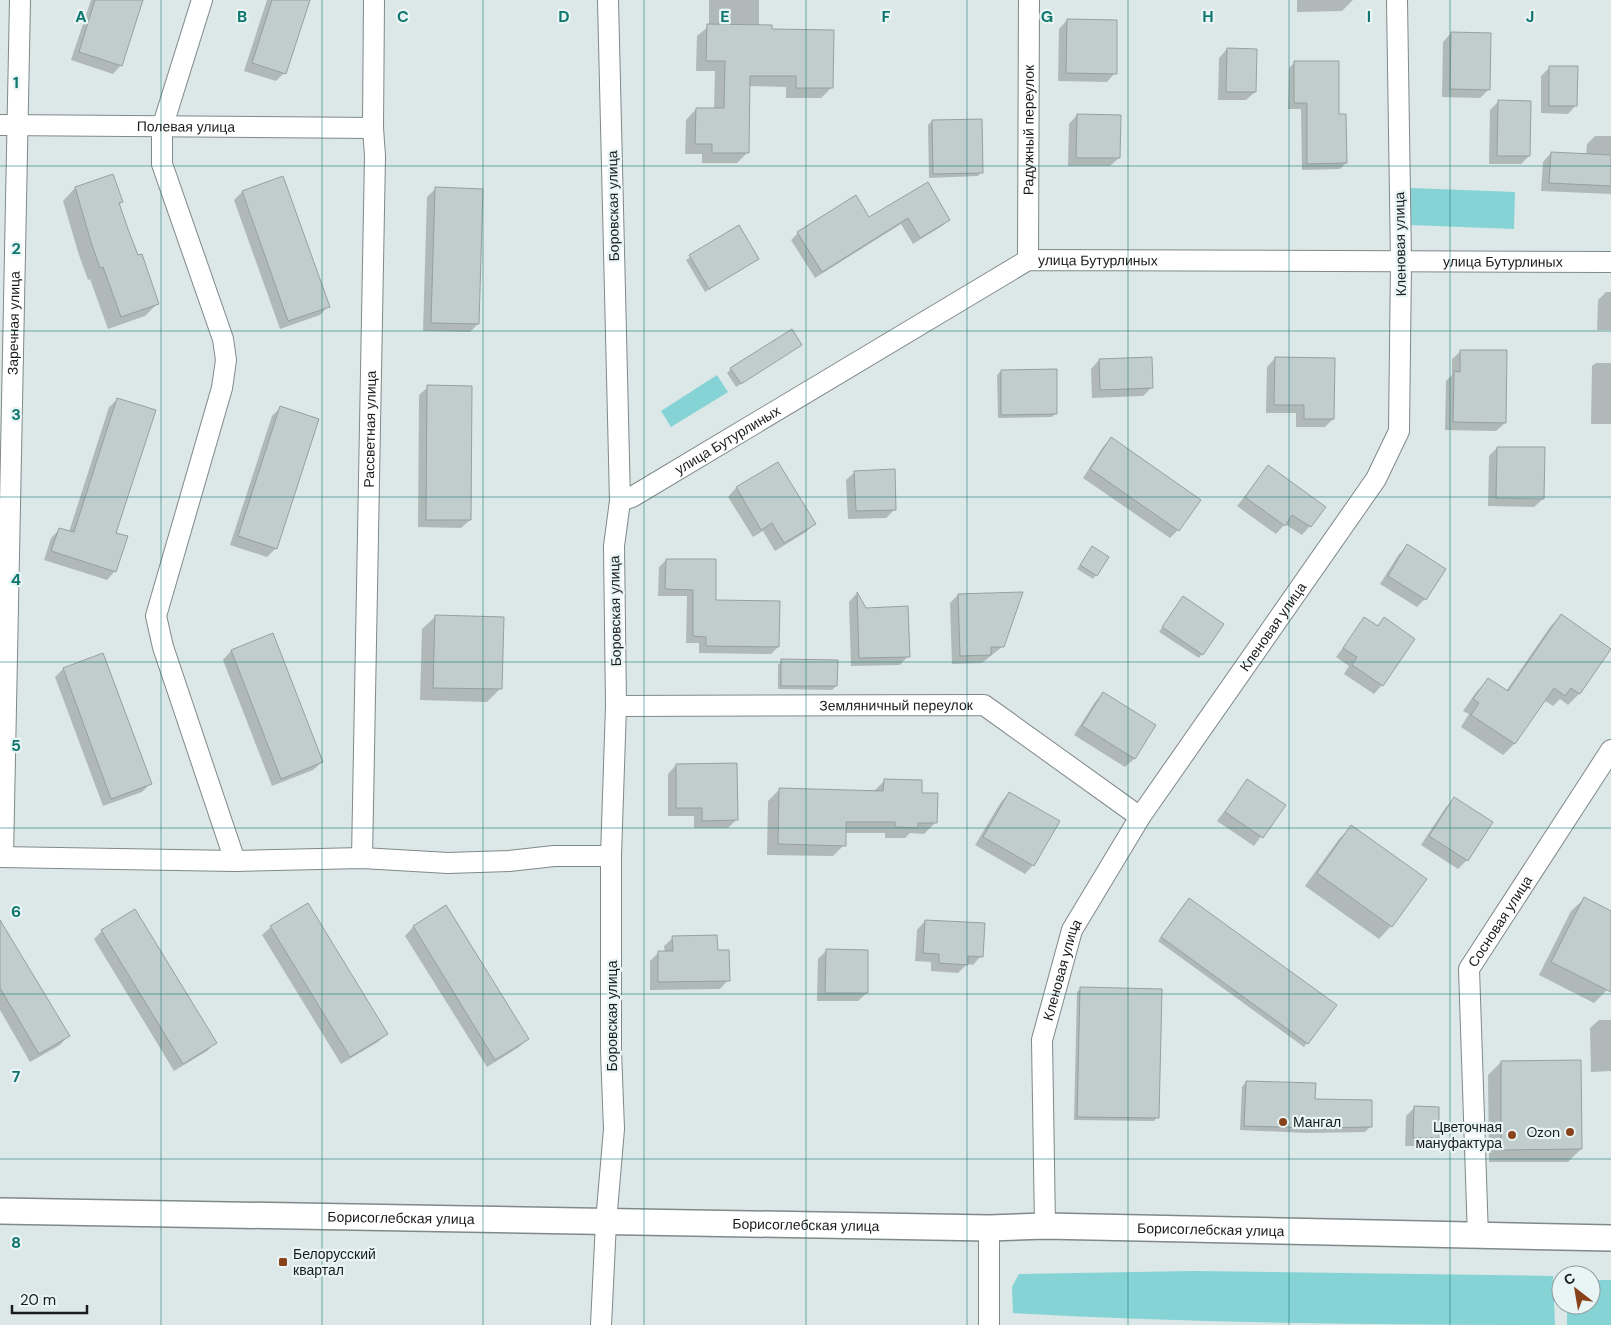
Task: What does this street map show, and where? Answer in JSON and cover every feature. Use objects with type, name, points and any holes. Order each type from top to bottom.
[{"type":"street","name":"Заречная улица","points":[[1,857],[9,126],[20,0]]},
{"type":"street","points":[[202,0],[162,128],[162,164],[223,339],[226,360],[222,388],[156,616],[163,647],[235,861]]},
{"type":"street","name":"Рассветная улица","points":[[362,858],[375,166],[373,128],[374,0]]},
{"type":"street","name":"Боровская улица","points":[[601,1325],[606,1222],[614,1129],[611,1051],[611,856],[616,706],[614,546],[620,501],[608,0]]},
{"type":"street","name":"Радужный переулок","points":[[1028,260],[1029,0]]},
{"type":"street","name":"Кленовая улица","points":[[1044,1226],[1042,1040],[1072,930],[1140,817],[1376,478],[1399,431],[1401,262],[1397,0]]},
{"type":"street","name":"Полевая улица","points":[[9,126],[373,128]]},
{"type":"street","name":"улица Бутурлиных","points":[[620,501],[632,497],[1028,260],[1611,262]]},
{"type":"street","name":"Земляничный переулок","points":[[616,706],[984,704],[1140,817]]},
{"type":"street","name":"Сосновая улица","points":[[1478,1237],[1469,969],[1611,750]]},
{"type":"street","points":[[1,857],[235,861],[362,858],[448,862],[509,861],[554,856],[611,856]]},
{"type":"street","name":"Борисоглебская улица","points":[[0,1211],[989,1228],[1044,1226],[1478,1237],[1611,1238]]},
{"type":"street","points":[[989,1228],[989,1325]]},
{"type":"shaded area","points":[[1411,188],[1515,192],[1514,229],[1409,225]]},
{"type":"shaded area","points":[[717,375],[728,392],[671,427],[661,411]]},
{"type":"shaded area","points":[[1194,1271],[1551,1276],[1551,1315],[1555,1315],[1555,1325],[1284,1323],[1013,1313],[1012,1287],[1019,1274]]},
{"type":"shaded area","points":[[1601,1280],[1611,1280],[1611,1325],[1567,1325],[1567,1315],[1601,1315]]},
{"type":"building","points":[[95,0],[143,0],[122,66],[79,52]]},
{"type":"building","points":[[272,0],[310,0],[286,74],[252,63]]},
{"type":"building","points":[[1067,19],[1117,20],[1117,74],[1066,73]]},
{"type":"building","points":[[707,24],[772,25],[772,29],[834,30],[833,88],[796,88],[796,76],[750,76],[749,153],[712,153],[712,144],[695,144],[696,108],[724,108],[725,61],[706,61]]},
{"type":"building","points":[[1451,32],[1491,33],[1490,90],[1450,89]]},
{"type":"building","points":[[1227,48],[1257,49],[1256,92],[1226,92]]},
{"type":"building","points":[[1294,61],[1339,61],[1339,114],[1346,114],[1347,163],[1307,164],[1307,103],[1294,103]]},
{"type":"building","points":[[1549,66],[1578,66],[1577,106],[1549,106]]},
{"type":"building","points":[[1498,100],[1531,101],[1530,156],[1497,156]]},
{"type":"building","points":[[1077,114],[1121,115],[1120,158],[1076,158]]},
{"type":"building","points":[[982,119],[983,173],[933,174],[932,120]]},
{"type":"building","points":[[1551,152],[1611,155],[1611,186],[1549,183]]},
{"type":"building","points":[[113,174],[123,202],[119,203],[128,229],[138,255],[142,254],[159,304],[121,317],[103,267],[100,268],[75,187]]},
{"type":"building","points":[[283,176],[330,307],[288,321],[242,191]]},
{"type":"building","points":[[928,182],[950,220],[920,238],[908,218],[822,272],[797,232],[856,195],[869,217]]},
{"type":"building","points":[[435,187],[483,189],[479,324],[431,323]]},
{"type":"building","points":[[739,225],[759,259],[709,289],[689,255]]},
{"type":"building","points":[[792,329],[802,345],[741,384],[730,368]]},
{"type":"building","points":[[1460,350],[1507,350],[1506,423],[1453,422],[1454,371],[1460,372]]},
{"type":"building","points":[[1152,357],[1153,388],[1100,390],[1099,359]]},
{"type":"building","points":[[1275,357],[1335,358],[1334,419],[1304,419],[1304,405],[1274,405]]},
{"type":"building","points":[[1057,369],[1057,414],[1001,415],[1001,370]]},
{"type":"building","points":[[427,385],[472,386],[471,520],[426,520]]},
{"type":"building","points":[[117,398],[156,410],[116,533],[128,536],[116,572],[51,551],[59,528],[74,532]]},
{"type":"building","points":[[280,406],[319,419],[277,549],[238,536]]},
{"type":"building","points":[[1111,437],[1201,500],[1179,531],[1090,469]]},
{"type":"building","points":[[1497,447],[1545,447],[1544,499],[1496,498]]},
{"type":"building","points":[[778,462],[816,524],[784,543],[772,523],[761,530],[736,487]]},
{"type":"building","points":[[1268,465],[1326,507],[1311,527],[1292,515],[1285,526],[1245,497]]},
{"type":"building","points":[[895,469],[896,510],[856,511],[854,471]]},
{"type":"building","points":[[1407,544],[1446,569],[1426,600],[1388,576]]},
{"type":"building","points":[[1092,546],[1109,557],[1097,576],[1080,565]]},
{"type":"building","points":[[666,559],[716,559],[716,600],[780,601],[779,647],[706,646],[706,637],[693,636],[693,590],[665,589]]},
{"type":"building","points":[[857,592],[866,608],[908,606],[910,657],[859,658]]},
{"type":"building","points":[[1023,592],[1004,647],[991,647],[991,655],[960,656],[958,594]]},
{"type":"building","points":[[1183,596],[1224,624],[1203,655],[1162,627]]},
{"type":"building","points":[[1561,614],[1611,649],[1580,694],[1571,688],[1565,696],[1554,688],[1515,744],[1471,715],[1479,703],[1473,699],[1488,678],[1508,691]]},
{"type":"building","points":[[435,615],[504,617],[502,689],[433,688]]},
{"type":"building","points":[[1364,617],[1378,626],[1384,617],[1415,639],[1383,686],[1352,665],[1357,657],[1343,648]]},
{"type":"building","points":[[273,633],[323,762],[281,779],[231,650]]},
{"type":"building","points":[[103,653],[152,784],[111,799],[63,668]]},
{"type":"building","points":[[781,659],[838,660],[837,686],[781,686]]},
{"type":"building","points":[[1103,692],[1156,725],[1135,759],[1082,726]]},
{"type":"building","points":[[737,763],[738,820],[702,821],[702,808],[676,808],[676,764]]},
{"type":"building","points":[[884,779],[922,780],[922,793],[938,793],[937,823],[918,823],[918,828],[895,827],[895,822],[846,822],[846,846],[778,844],[779,788],[883,791]]},
{"type":"building","points":[[1247,779],[1286,805],[1263,838],[1225,812]]},
{"type":"building","points":[[1009,792],[1060,821],[1034,866],[983,837]]},
{"type":"building","points":[[1454,797],[1493,822],[1468,861],[1429,836]]},
{"type":"building","points":[[1351,825],[1427,879],[1392,927],[1317,873]]},
{"type":"building","points":[[1584,897],[1611,911],[1611,992],[1551,962]]},
{"type":"building","points":[[1189,898],[1337,1005],[1308,1044],[1161,937]]},
{"type":"building","points":[[308,903],[388,1034],[350,1057],[270,926]]},
{"type":"building","points":[[446,905],[529,1039],[495,1060],[413,926]]},
{"type":"building","points":[[135,909],[217,1043],[183,1064],[101,930]]},
{"type":"building","points":[[0,920],[70,1036],[39,1054],[0,988]]},
{"type":"building","points":[[925,920],[985,923],[983,957],[968,956],[968,965],[939,963],[939,954],[923,953]]},
{"type":"building","points":[[717,935],[718,950],[729,950],[730,981],[658,982],[658,951],[673,951],[672,936]]},
{"type":"building","points":[[826,949],[868,950],[868,993],[825,993]]},
{"type":"building","points":[[1080,987],[1162,989],[1159,1118],[1077,1117]]},
{"type":"building","points":[[1581,1060],[1582,1149],[1501,1150],[1501,1061]]},
{"type":"building","points":[[1246,1081],[1316,1083],[1315,1099],[1372,1100],[1372,1127],[1244,1126]]},
{"type":"building","points":[[1414,1106],[1439,1107],[1439,1138],[1413,1138]]},
{"type":"place","name":"Мангал","points":[[1283,1122]]},
{"type":"place","name":"Ozon","points":[[1570,1132]]},
{"type":"place","name":"Цветочная мануфактура","points":[[1512,1135]]},
{"type":"place","name":"Белорусский квартал","points":[[283,1262]]}]
